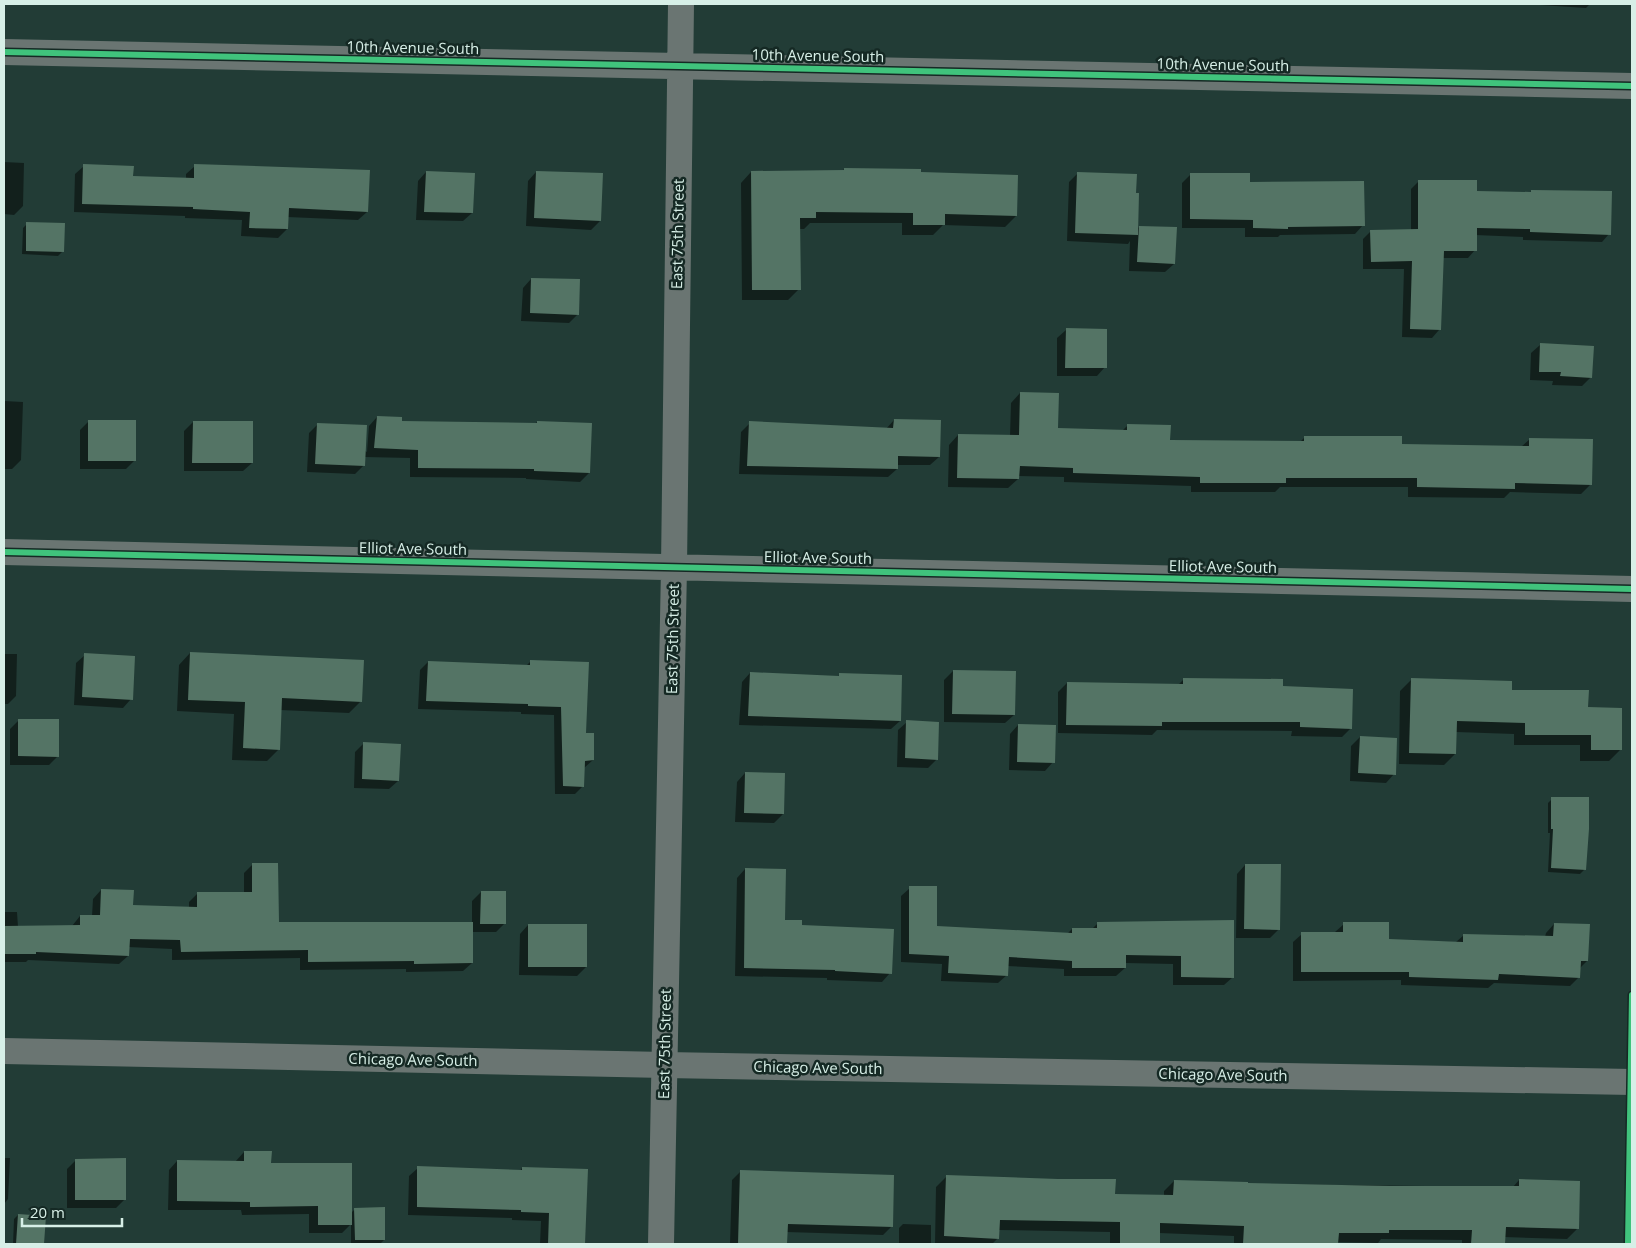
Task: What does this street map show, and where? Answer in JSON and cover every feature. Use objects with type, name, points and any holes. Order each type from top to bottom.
[{"type":"street","name":"East 75th Street","points":[[661,1244],[674,567],[681,4]]},
{"type":"street","name":"10th Avenue South","points":[[4,52],[1632,86]]},
{"type":"street","name":"Elliot Ave South","points":[[4,552],[1632,589]]},
{"type":"street","name":"Chicago Ave South","points":[[4,1052],[1632,1082]]},
{"type":"building","points":[[83,164],[134,166],[133,176],[194,178],[194,164],[370,170],[368,212],[289,208],[288,229],[249,228],[250,212],[193,209],[193,207],[82,204]]},
{"type":"building","points":[[844,168],[921,169],[921,172],[1018,175],[1017,216],[945,214],[945,225],[913,225],[913,213],[816,212],[816,218],[800,218],[801,290],[752,290],[751,171],[844,170]]},
{"type":"building","points":[[426,171],[475,173],[473,213],[424,212]]},
{"type":"building","points":[[536,171],[603,173],[601,221],[534,218]]},
{"type":"building","points":[[1077,172],[1137,174],[1136,193],[1139,193],[1138,235],[1075,233]]},
{"type":"building","points":[[1190,173],[1250,173],[1250,182],[1364,181],[1365,226],[1288,227],[1288,229],[1253,228],[1253,220],[1190,219]]},
{"type":"building","points":[[1418,180],[1477,180],[1477,191],[1612,191],[1611,235],[1530,232],[1530,229],[1477,228],[1477,251],[1444,251],[1441,330],[1410,329],[1412,261],[1371,262],[1370,230],[1418,229]]},
{"type":"building","points":[[26,222],[65,223],[64,252],[26,251]]},
{"type":"building","points":[[1139,226],[1177,227],[1175,264],[1137,262]]},
{"type":"building","points":[[531,278],[580,279],[579,315],[530,313]]},
{"type":"building","points":[[1066,328],[1107,329],[1107,368],[1065,368]]},
{"type":"building","points":[[1540,343],[1594,346],[1592,378],[1560,376],[1561,372],[1539,372]]},
{"type":"building","points":[[1020,392],[1059,393],[1058,428],[1127,430],[1127,424],[1171,425],[1170,440],[1304,441],[1304,436],[1402,436],[1402,444],[1529,446],[1529,438],[1593,439],[1592,485],[1515,483],[1515,489],[1417,487],[1417,478],[1286,478],[1286,483],[1200,483],[1200,477],[1073,473],[1073,468],[1020,466],[1019,479],[957,478],[958,434],[1019,435]]},
{"type":"building","points":[[377,416],[402,417],[402,421],[592,423],[590,473],[534,471],[534,469],[418,468],[418,450],[374,448]]},
{"type":"building","points":[[894,419],[941,420],[940,457],[898,456],[898,469],[747,466],[749,421],[893,428]]},
{"type":"building","points":[[88,420],[136,420],[136,461],[88,461]]},
{"type":"building","points":[[193,421],[253,421],[253,463],[192,463]]},
{"type":"building","points":[[317,423],[367,425],[365,466],[315,464]]},
{"type":"building","points":[[190,652],[364,660],[362,702],[282,698],[280,750],[243,748],[245,702],[188,700]]},
{"type":"building","points":[[84,653],[135,656],[133,700],[82,697]]},
{"type":"building","points":[[530,660],[589,662],[586,733],[594,733],[594,760],[585,761],[584,787],[563,786],[561,707],[528,706],[528,704],[426,701],[428,661],[530,665]]},
{"type":"building","points":[[953,670],[1016,671],[1015,715],[952,714]]},
{"type":"building","points":[[750,672],[839,676],[839,673],[902,675],[901,721],[748,716]]},
{"type":"building","points":[[1183,678],[1283,679],[1283,686],[1353,689],[1352,729],[1300,727],[1300,722],[1162,722],[1162,726],[1066,725],[1067,682],[1183,684]]},
{"type":"building","points":[[1411,678],[1512,681],[1512,690],[1589,690],[1588,707],[1622,708],[1622,750],[1591,750],[1591,735],[1525,735],[1525,723],[1457,721],[1456,754],[1409,753]]},
{"type":"building","points":[[18,719],[59,719],[59,757],[18,756]]},
{"type":"building","points":[[906,720],[939,722],[938,760],[905,758]]},
{"type":"building","points":[[1018,724],[1056,725],[1055,763],[1017,762]]},
{"type":"building","points":[[1360,736],[1397,738],[1396,775],[1358,773]]},
{"type":"building","points":[[363,742],[401,744],[399,781],[362,779]]},
{"type":"building","points":[[745,772],[785,773],[784,814],[744,813]]},
{"type":"building","points":[[1551,797],[1589,797],[1586,870],[1551,868],[1553,829],[1551,829]]},
{"type":"building","points":[[252,863],[278,863],[279,922],[473,922],[473,963],[414,964],[414,961],[308,962],[308,950],[181,952],[180,940],[130,939],[129,956],[36,952],[36,954],[4,954],[4,926],[80,925],[80,915],[100,915],[101,889],[134,890],[133,905],[197,907],[197,892],[252,892]]},
{"type":"building","points":[[1245,864],[1281,864],[1280,930],[1244,929]]},
{"type":"building","points":[[745,868],[786,869],[785,920],[802,920],[802,925],[894,929],[892,974],[835,970],[744,968]]},
{"type":"building","points":[[909,886],[937,886],[937,926],[1072,933],[1072,928],[1097,928],[1097,922],[1234,920],[1234,978],[1181,977],[1181,956],[1126,955],[1126,968],[1072,968],[1072,961],[1009,957],[1008,976],[948,973],[949,956],[909,954]]},
{"type":"building","points":[[481,891],[506,891],[506,924],[480,924]]},
{"type":"building","points":[[1343,922],[1389,922],[1389,939],[1463,942],[1463,934],[1553,936],[1554,923],[1590,924],[1588,961],[1581,961],[1580,978],[1499,974],[1498,980],[1409,977],[1409,972],[1301,972],[1301,932],[1343,932]]},
{"type":"building","points":[[528,924],[587,924],[587,967],[528,967]]},
{"type":"building","points":[[244,1151],[272,1151],[271,1163],[352,1163],[352,1225],[318,1225],[318,1206],[250,1207],[250,1202],[177,1201],[177,1160],[244,1161]]},
{"type":"building","points":[[126,1158],[126,1200],[75,1200],[75,1159]]},
{"type":"building","points":[[417,1166],[522,1170],[522,1167],[588,1169],[585,1244],[548,1244],[549,1213],[521,1212],[521,1210],[417,1207]]},
{"type":"building","points":[[740,1170],[894,1175],[893,1227],[788,1224],[787,1244],[738,1244]]},
{"type":"building","points":[[946,1175],[1116,1179],[1115,1194],[1173,1195],[1174,1180],[1390,1186],[1519,1186],[1519,1179],[1580,1181],[1579,1229],[1506,1227],[1505,1244],[1471,1244],[1472,1230],[1389,1230],[1389,1233],[1339,1233],[1338,1244],[1243,1244],[1244,1226],[1160,1223],[1160,1244],[1120,1244],[1120,1222],[1000,1220],[999,1239],[944,1236]]},
{"type":"building","points":[[385,1207],[385,1240],[355,1240],[354,1208]]},
{"type":"building","points":[[18,1214],[46,1216],[44,1244],[16,1244]]},
{"type":"cycle path","points":[[4,52],[1632,86]]},
{"type":"cycle path","points":[[4,552],[1632,589]]},
{"type":"cycle path","points":[[1628,1244],[1632,995]]}]
